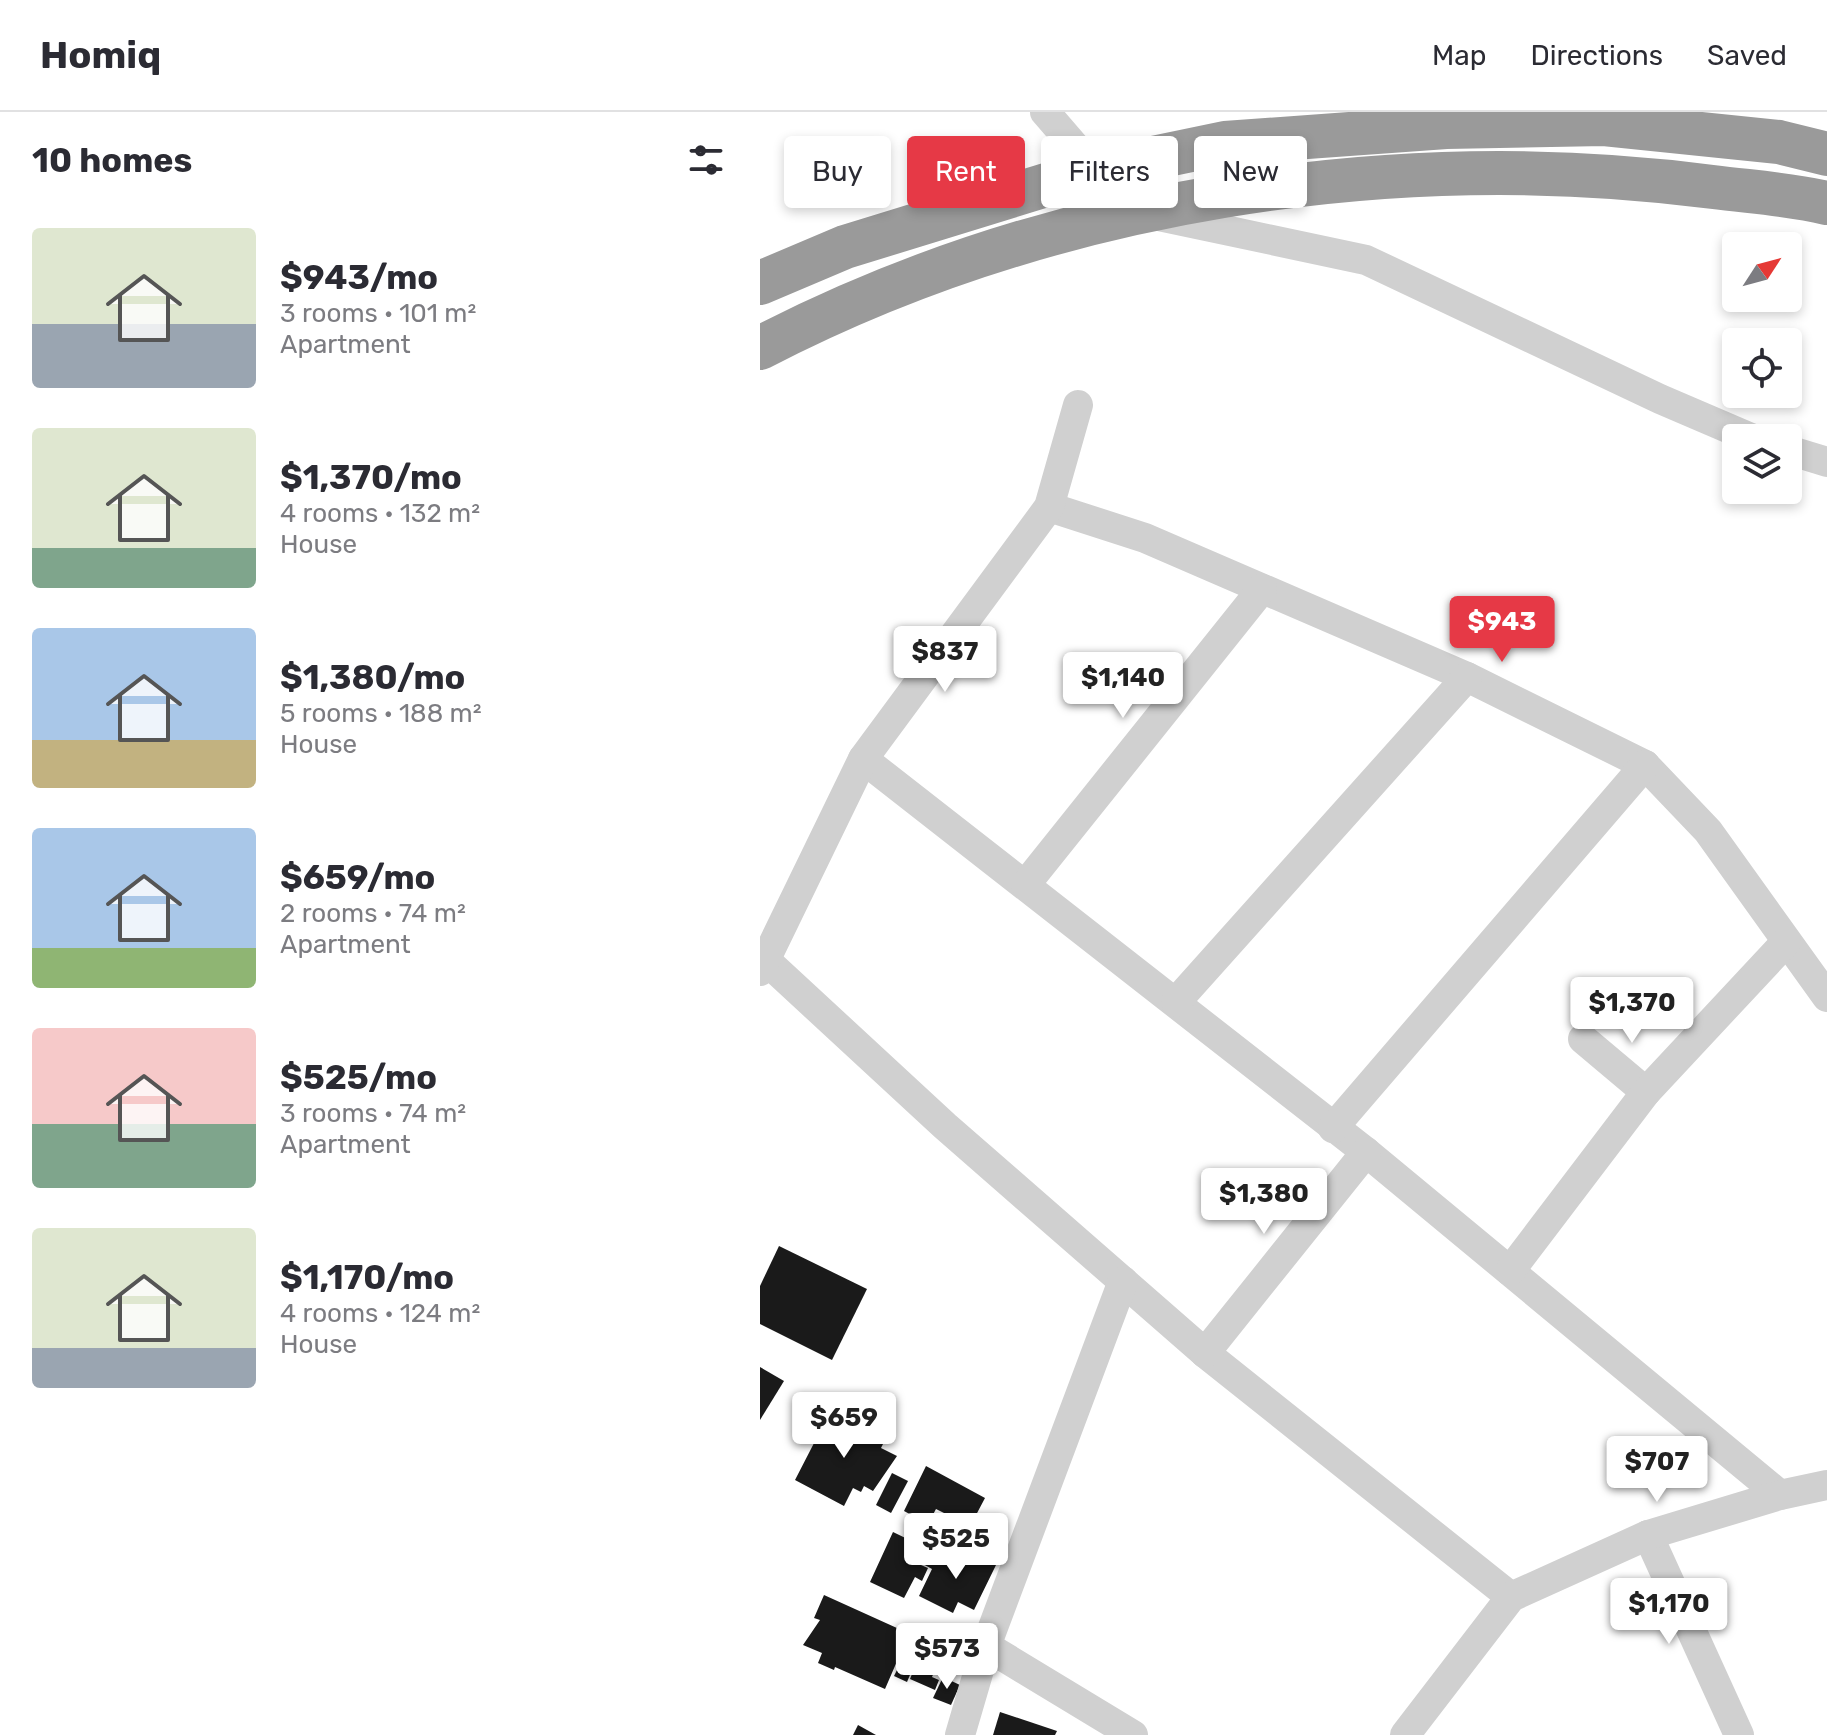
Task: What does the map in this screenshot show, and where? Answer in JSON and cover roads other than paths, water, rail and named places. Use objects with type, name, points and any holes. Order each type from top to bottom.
[{"type":"highway","points":[[1178,153],[1225,143],[1446,127],[1604,124],[1779,142],[1827,154]]},
{"type":"highway","points":[[760,348],[839,308],[1052,233],[1138,211],[1380,176],[1459,173],[1627,176],[1827,203]]},
{"type":"highway","points":[[760,283],[845,247],[1041,187]]},
{"type":"street","points":[[1045,112],[1066,136]]},
{"type":"street","points":[[1138,211],[1366,260],[1722,426]]},
{"type":"street","points":[[1078,405],[1049,507],[863,759],[761,961],[1205,1353],[1511,1597]]},
{"type":"street","points":[[1802,454],[1827,462]]},
{"type":"street","points":[[1049,507],[1145,538],[1467,677],[1645,765],[1708,831],[1827,997]]},
{"type":"street","points":[[1026,884],[1262,589]]},
{"type":"street","points":[[1176,1002],[1467,677]]},
{"type":"street","points":[[863,759],[1366,1152],[1780,1495]]},
{"type":"street","points":[[1333,1128],[1645,765]]},
{"type":"street","points":[[1510,1271],[1646,1092],[1786,942]]},
{"type":"street","points":[[1583,1039],[1646,1092]]},
{"type":"street","points":[[1205,1353],[1366,1152]]},
{"type":"street","points":[[960,1735],[986,1646],[1123,1281]]},
{"type":"street","points":[[1405,1735],[1511,1597],[1648,1535],[1780,1495],[1827,1485]]},
{"type":"street","points":[[1648,1535],[1739,1735]]},
{"type":"street","points":[[986,1646],[1133,1735]]}]
